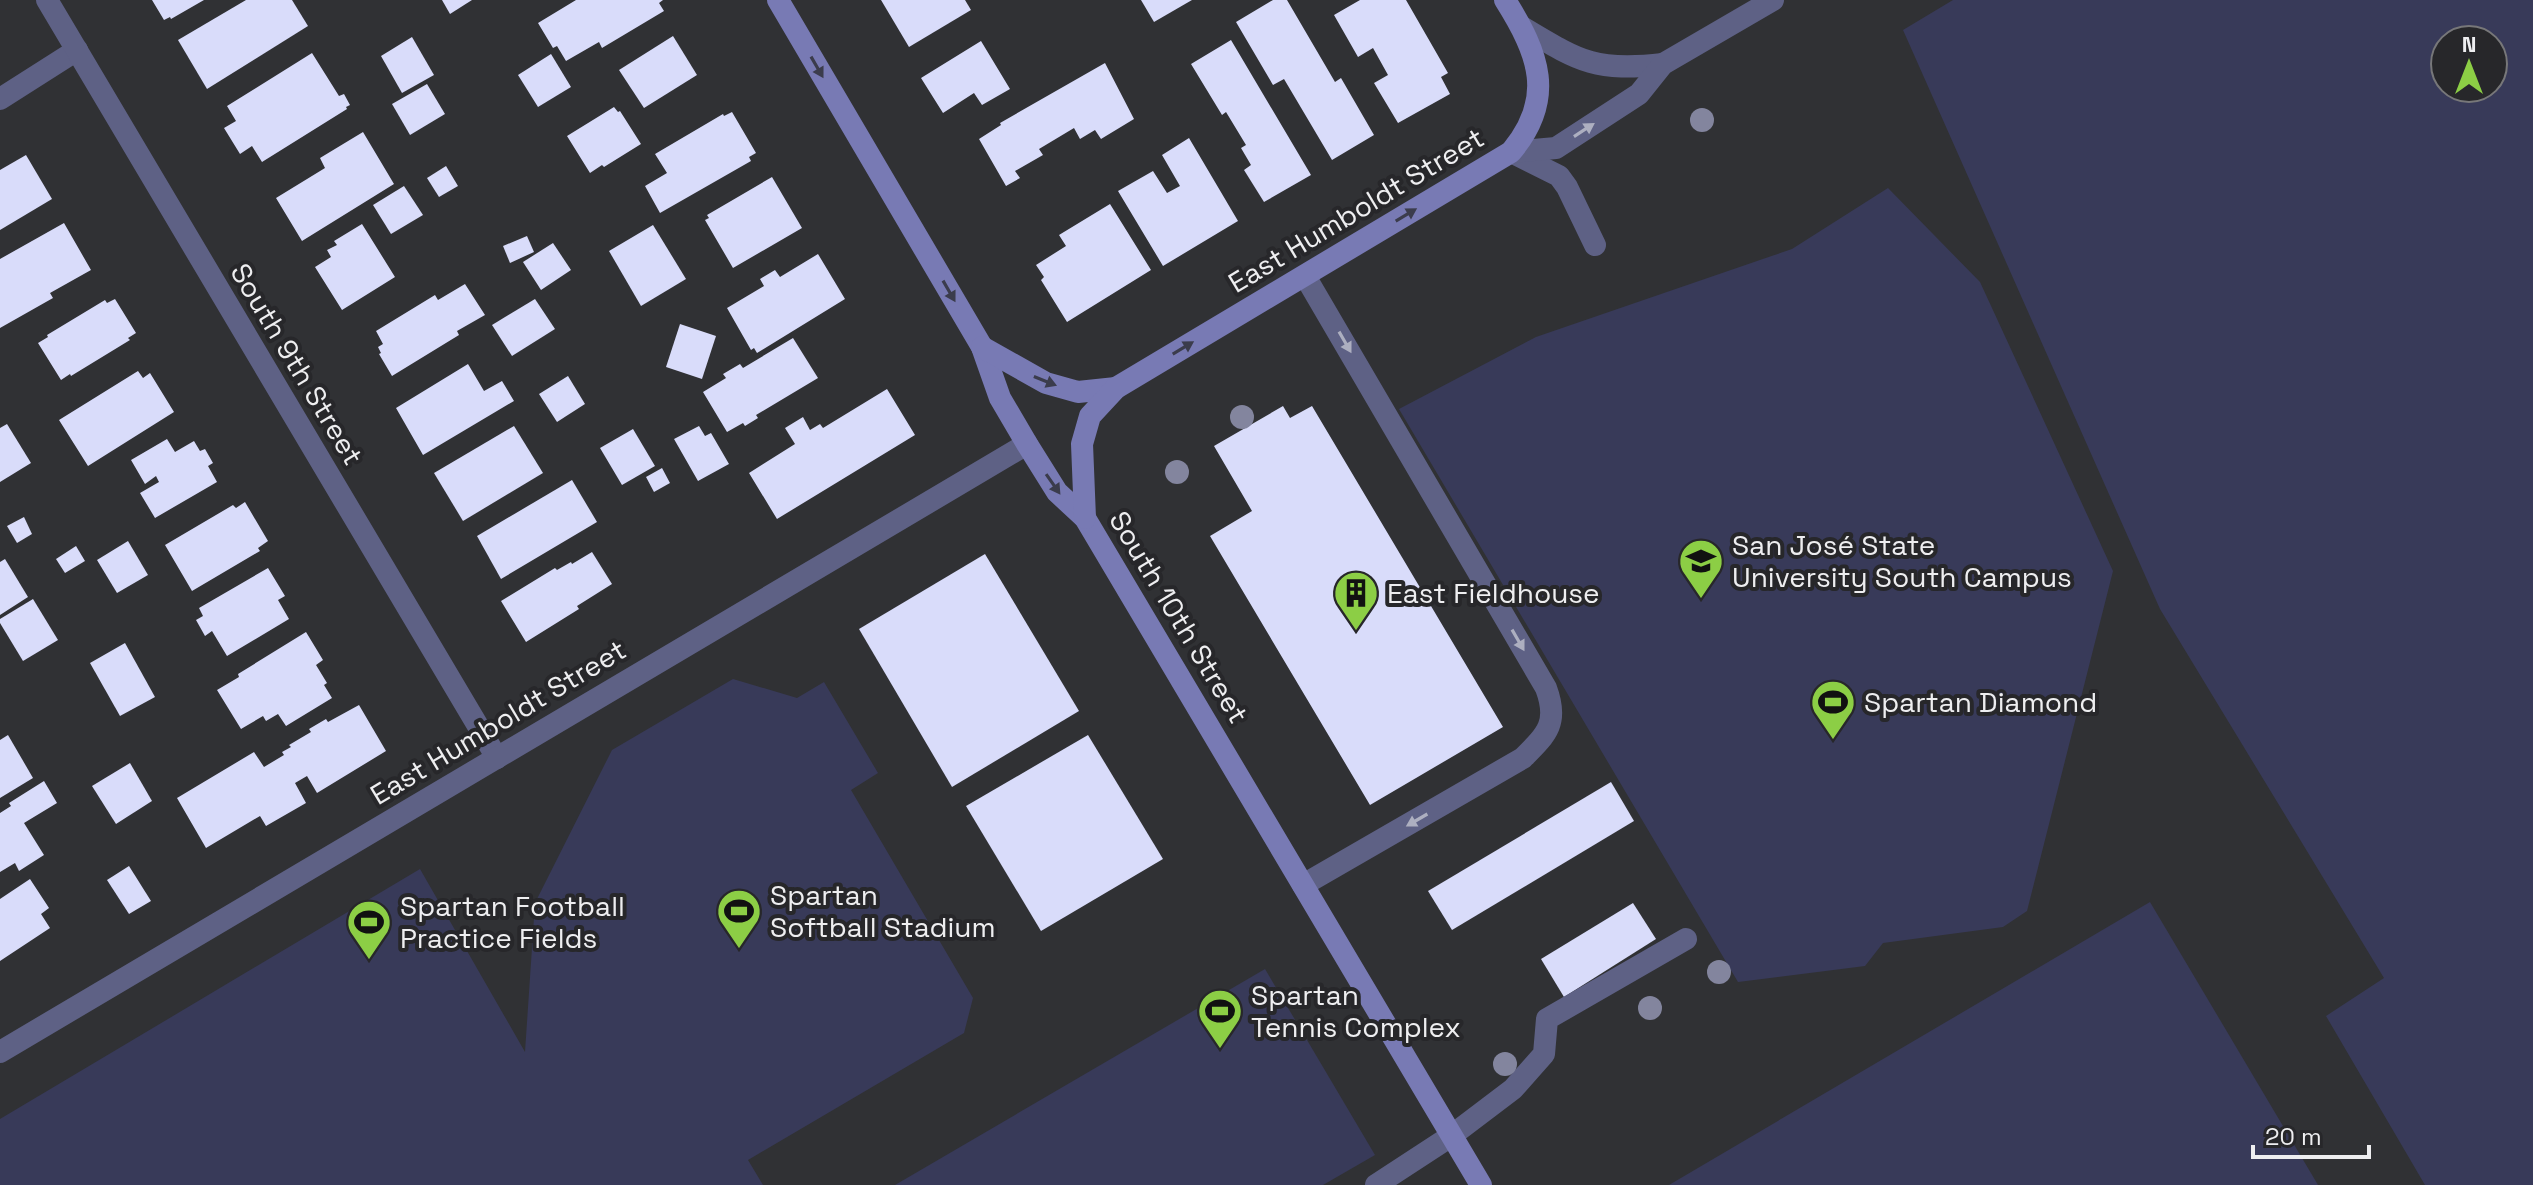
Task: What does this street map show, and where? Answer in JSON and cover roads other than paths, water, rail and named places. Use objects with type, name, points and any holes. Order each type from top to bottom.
[{"type":"main road","name":"South 10th Street","points":[[778,0],[982,347],[1000,398],[1027,444],[1057,492],[1085,518],[1481,1185]]},
{"type":"main road","points":[[1505,0],[1522,27],[1536,59],[1538,87],[1534,114],[1525,136],[1511,152]]},
{"type":"main road","name":"East Humboldt Street","points":[[1085,518],[1082,444],[1090,416],[1116,388],[1511,152]]},
{"type":"main road","name":"East Humboldt Street","points":[[982,347],[1046,383],[1078,392],[1116,388]]},
{"type":"street","name":"South 9th Street","points":[[47,0],[497,758]]},
{"type":"street","name":"East Humboldt Street","points":[[1511,152],[1556,148],[1639,94],[1663,64],[1773,0]]},
{"type":"street","name":"East Humboldt Street","points":[[1522,27],[1596,66],[1628,68],[1663,64]]},
{"type":"street","points":[[0,99],[77,50]]},
{"type":"street","points":[[1511,152],[1559,176],[1595,245]]},
{"type":"street","points":[[1303,885],[1523,758],[1551,725],[1553,706],[1546,688],[1305,276]]},
{"type":"street","name":"East Humboldt Street","points":[[0,1052],[1027,444]]},
{"type":"street","points":[[1376,1185],[1451,1136],[1513,1089],[1544,1054],[1547,1019],[1686,939]]},
{"type":"place","name":"San José State University South Campus","points":[[1701,600]]},
{"type":"place","name":"East Fieldhouse","points":[[1356,632]]},
{"type":"place","name":"Spartan Diamond","points":[[1833,741]]},
{"type":"place","name":"Spartan Softball Stadium","points":[[739,950]]},
{"type":"place","name":"Spartan Football Practice Fields","points":[[369,961]]},
{"type":"place","name":"Spartan Tennis Complex","points":[[1220,1050]]}]
